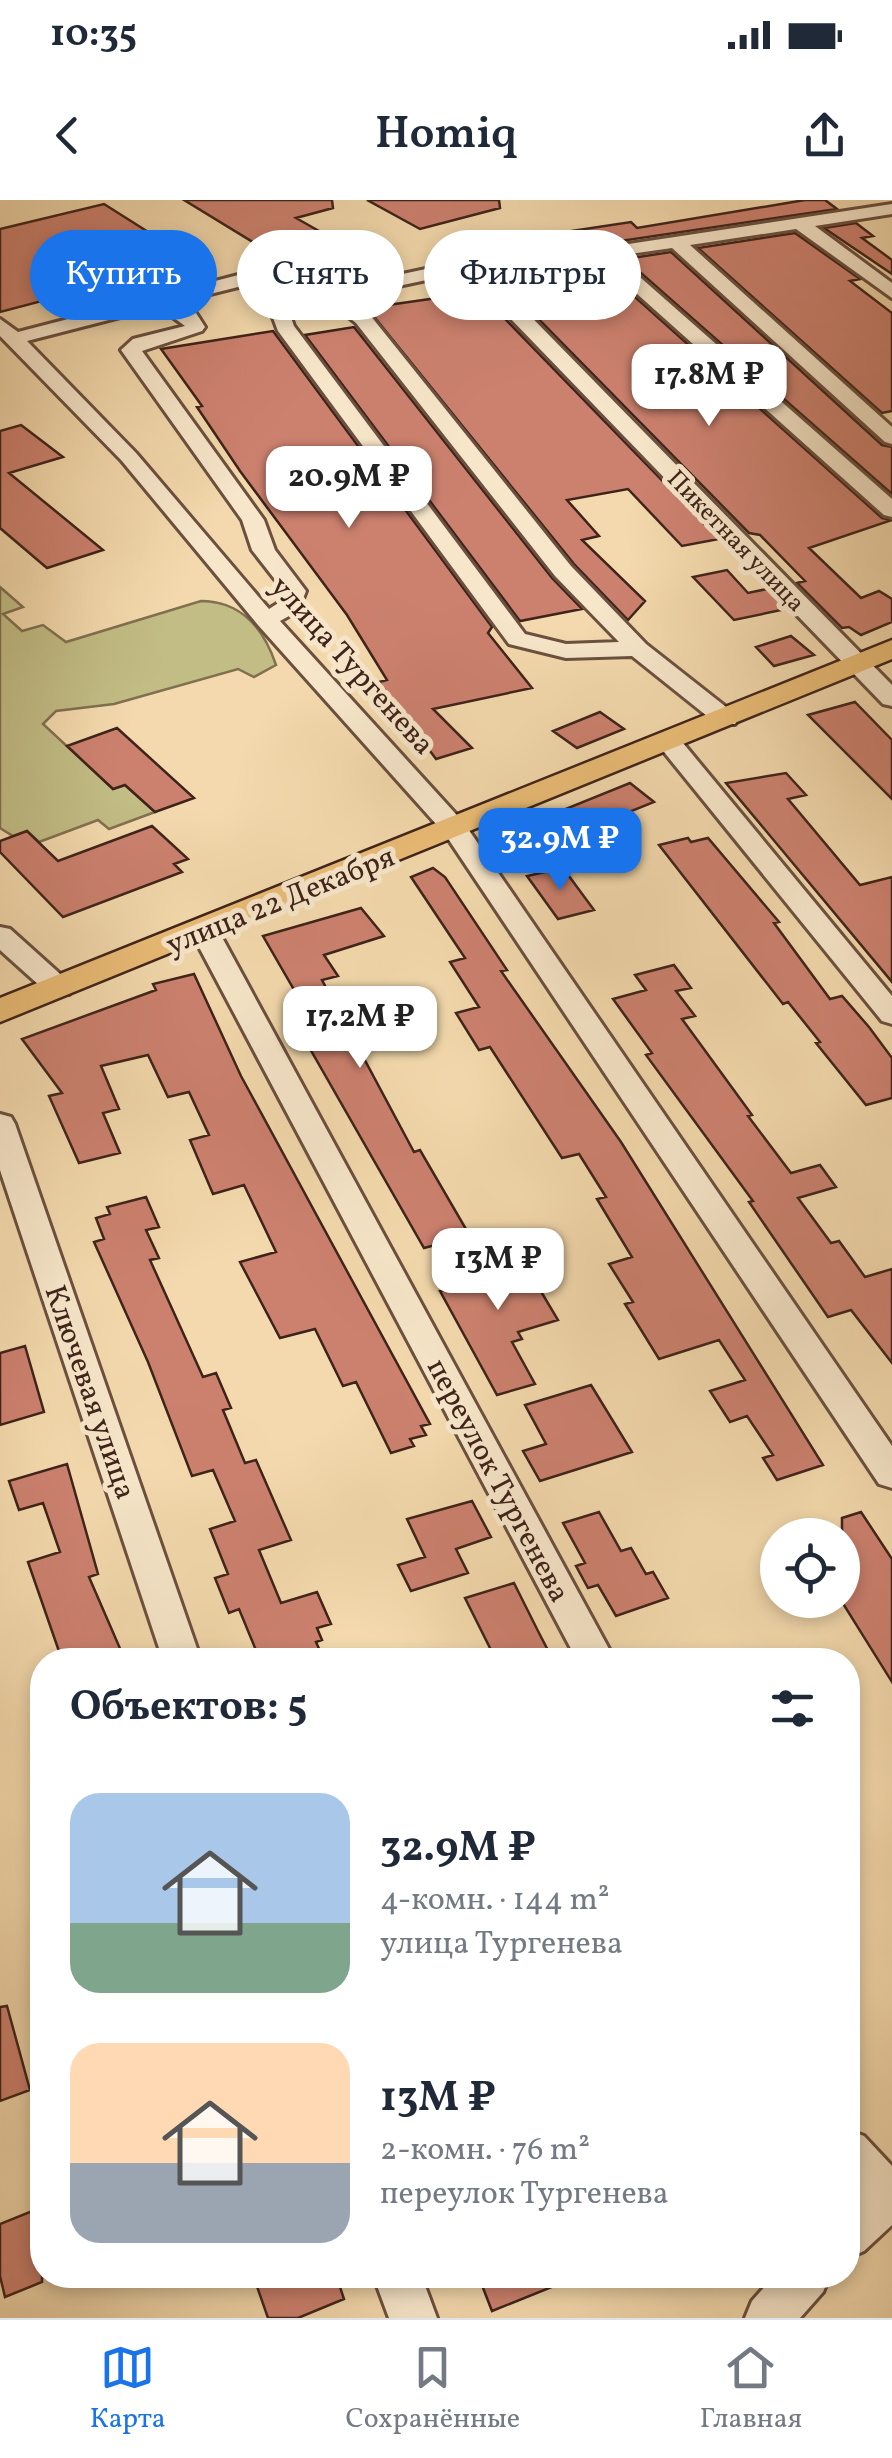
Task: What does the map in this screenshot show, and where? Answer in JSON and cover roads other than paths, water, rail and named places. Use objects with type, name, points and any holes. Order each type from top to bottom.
[{"type":"main road","name":"улица 22 Декабря","points":[[0,1012],[456,830],[892,649]]},
{"type":"street","points":[[641,247],[892,209]]},
{"type":"street","points":[[800,223],[892,292]]},
{"type":"street","points":[[676,242],[892,438]]},
{"type":"street","points":[[405,278],[424,274]]},
{"type":"street","points":[[641,288],[892,510]]},
{"type":"street","points":[[7,332],[67,320]]},
{"type":"street","points":[[192,320],[195,326],[190,332],[140,343],[132,350],[253,520],[255,537],[268,562],[295,591],[290,606],[266,620]]},
{"type":"street","points":[[281,320],[517,639],[566,651],[638,649]]},
{"type":"street","points":[[364,320],[563,571],[638,649],[726,719]]},
{"type":"street","name":"Пикетная улица","points":[[523,320],[892,699]]},
{"type":"street","name":"улица Тургенева","points":[[7,332],[129,458],[266,620],[456,830],[892,1474]]},
{"type":"street","points":[[861,486],[892,480]]},
{"type":"street","points":[[668,742],[892,1015]]},
{"type":"street","name":"переулок Тургенева","points":[[204,930],[590,1648]]},
{"type":"street","points":[[0,935],[59,988]]},
{"type":"street","name":"Ключевая улица","points":[[0,1124],[178,1648]]},
{"type":"street","points":[[860,2164],[890,2194],[860,2223]]},
{"type":"street","points":[[402,2288],[412,2318]]},
{"type":"street","points":[[769,2318],[795,2288]]}]
